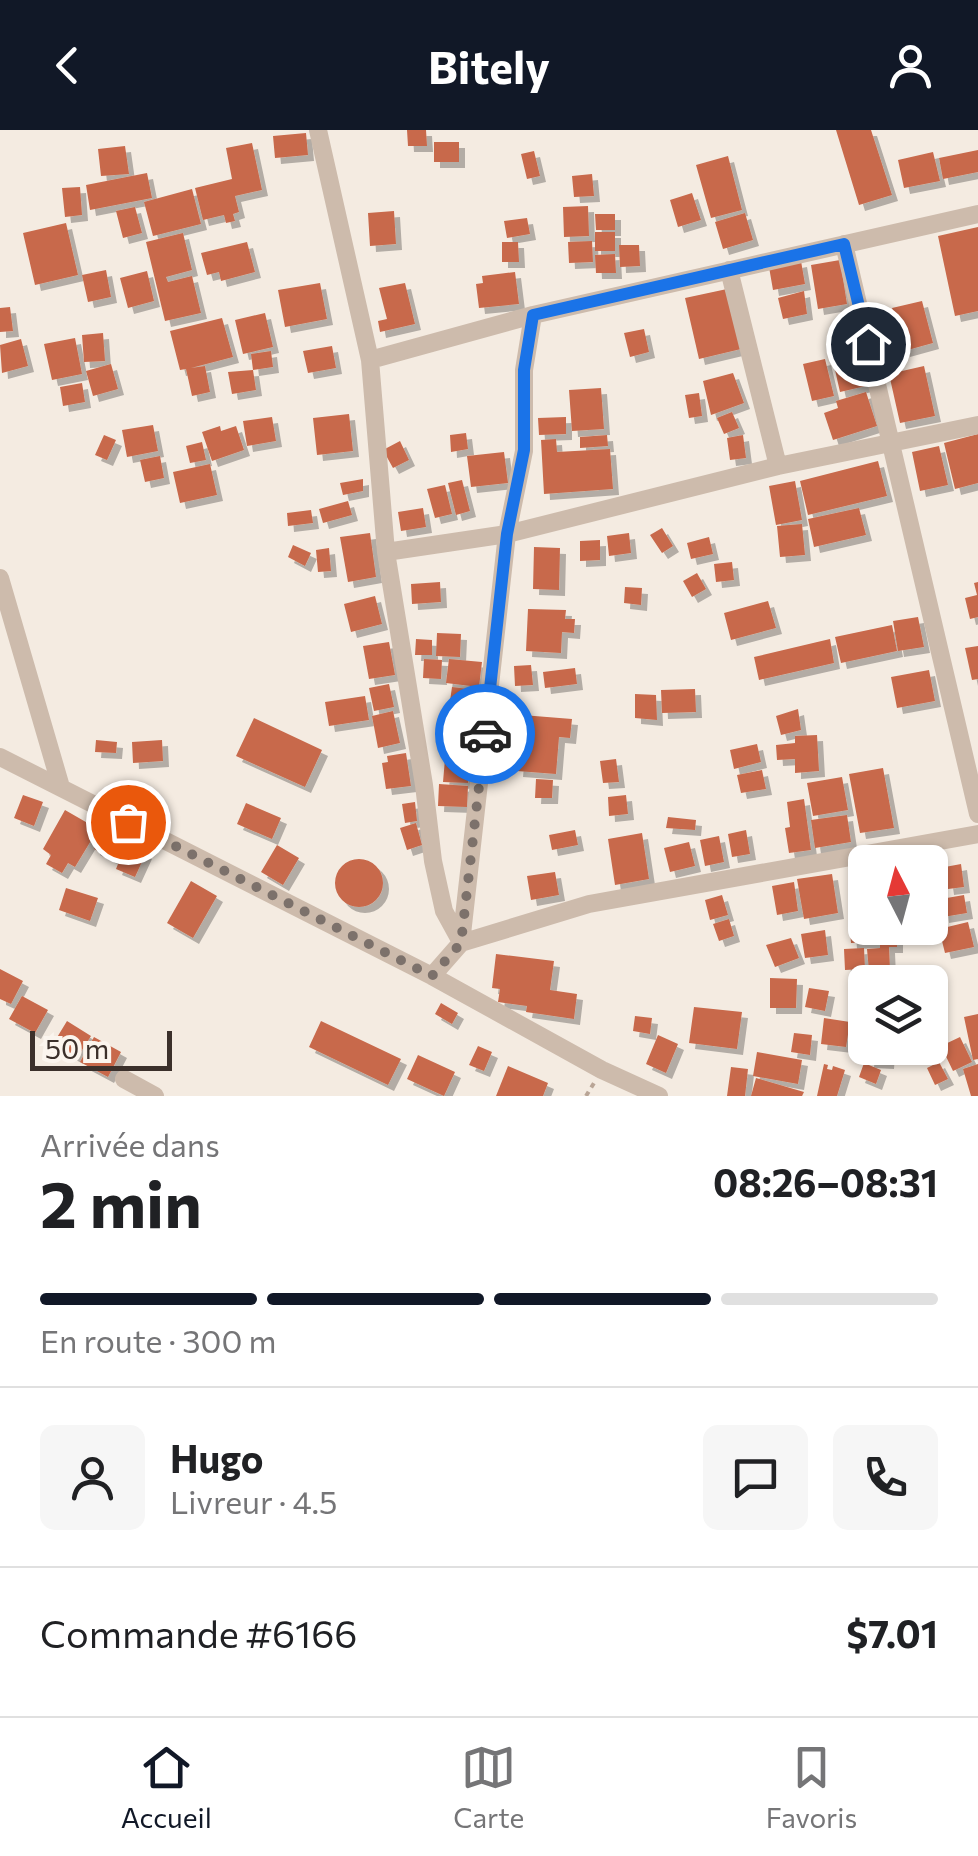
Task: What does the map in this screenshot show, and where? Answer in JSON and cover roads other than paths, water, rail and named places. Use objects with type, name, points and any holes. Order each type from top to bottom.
[{"type":"street","points":[[318,130],[370,360],[386,552],[433,861],[444,911],[461,943]]},
{"type":"street","points":[[370,360],[533,315],[978,214]]},
{"type":"street","points":[[844,244],[978,814]]},
{"type":"street","points":[[729,270],[778,466]]},
{"type":"street","points":[[461,943],[507,534],[524,450],[524,370],[533,315]]},
{"type":"street","points":[[386,552],[507,534],[778,466],[978,424]]},
{"type":"street","points":[[0,578],[61,787]]},
{"type":"street","points":[[0,757],[659,1096]]},
{"type":"street","points":[[432,976],[461,943],[589,904],[978,834]]},
{"type":"street","points":[[124,1079],[155,1096]]}]
